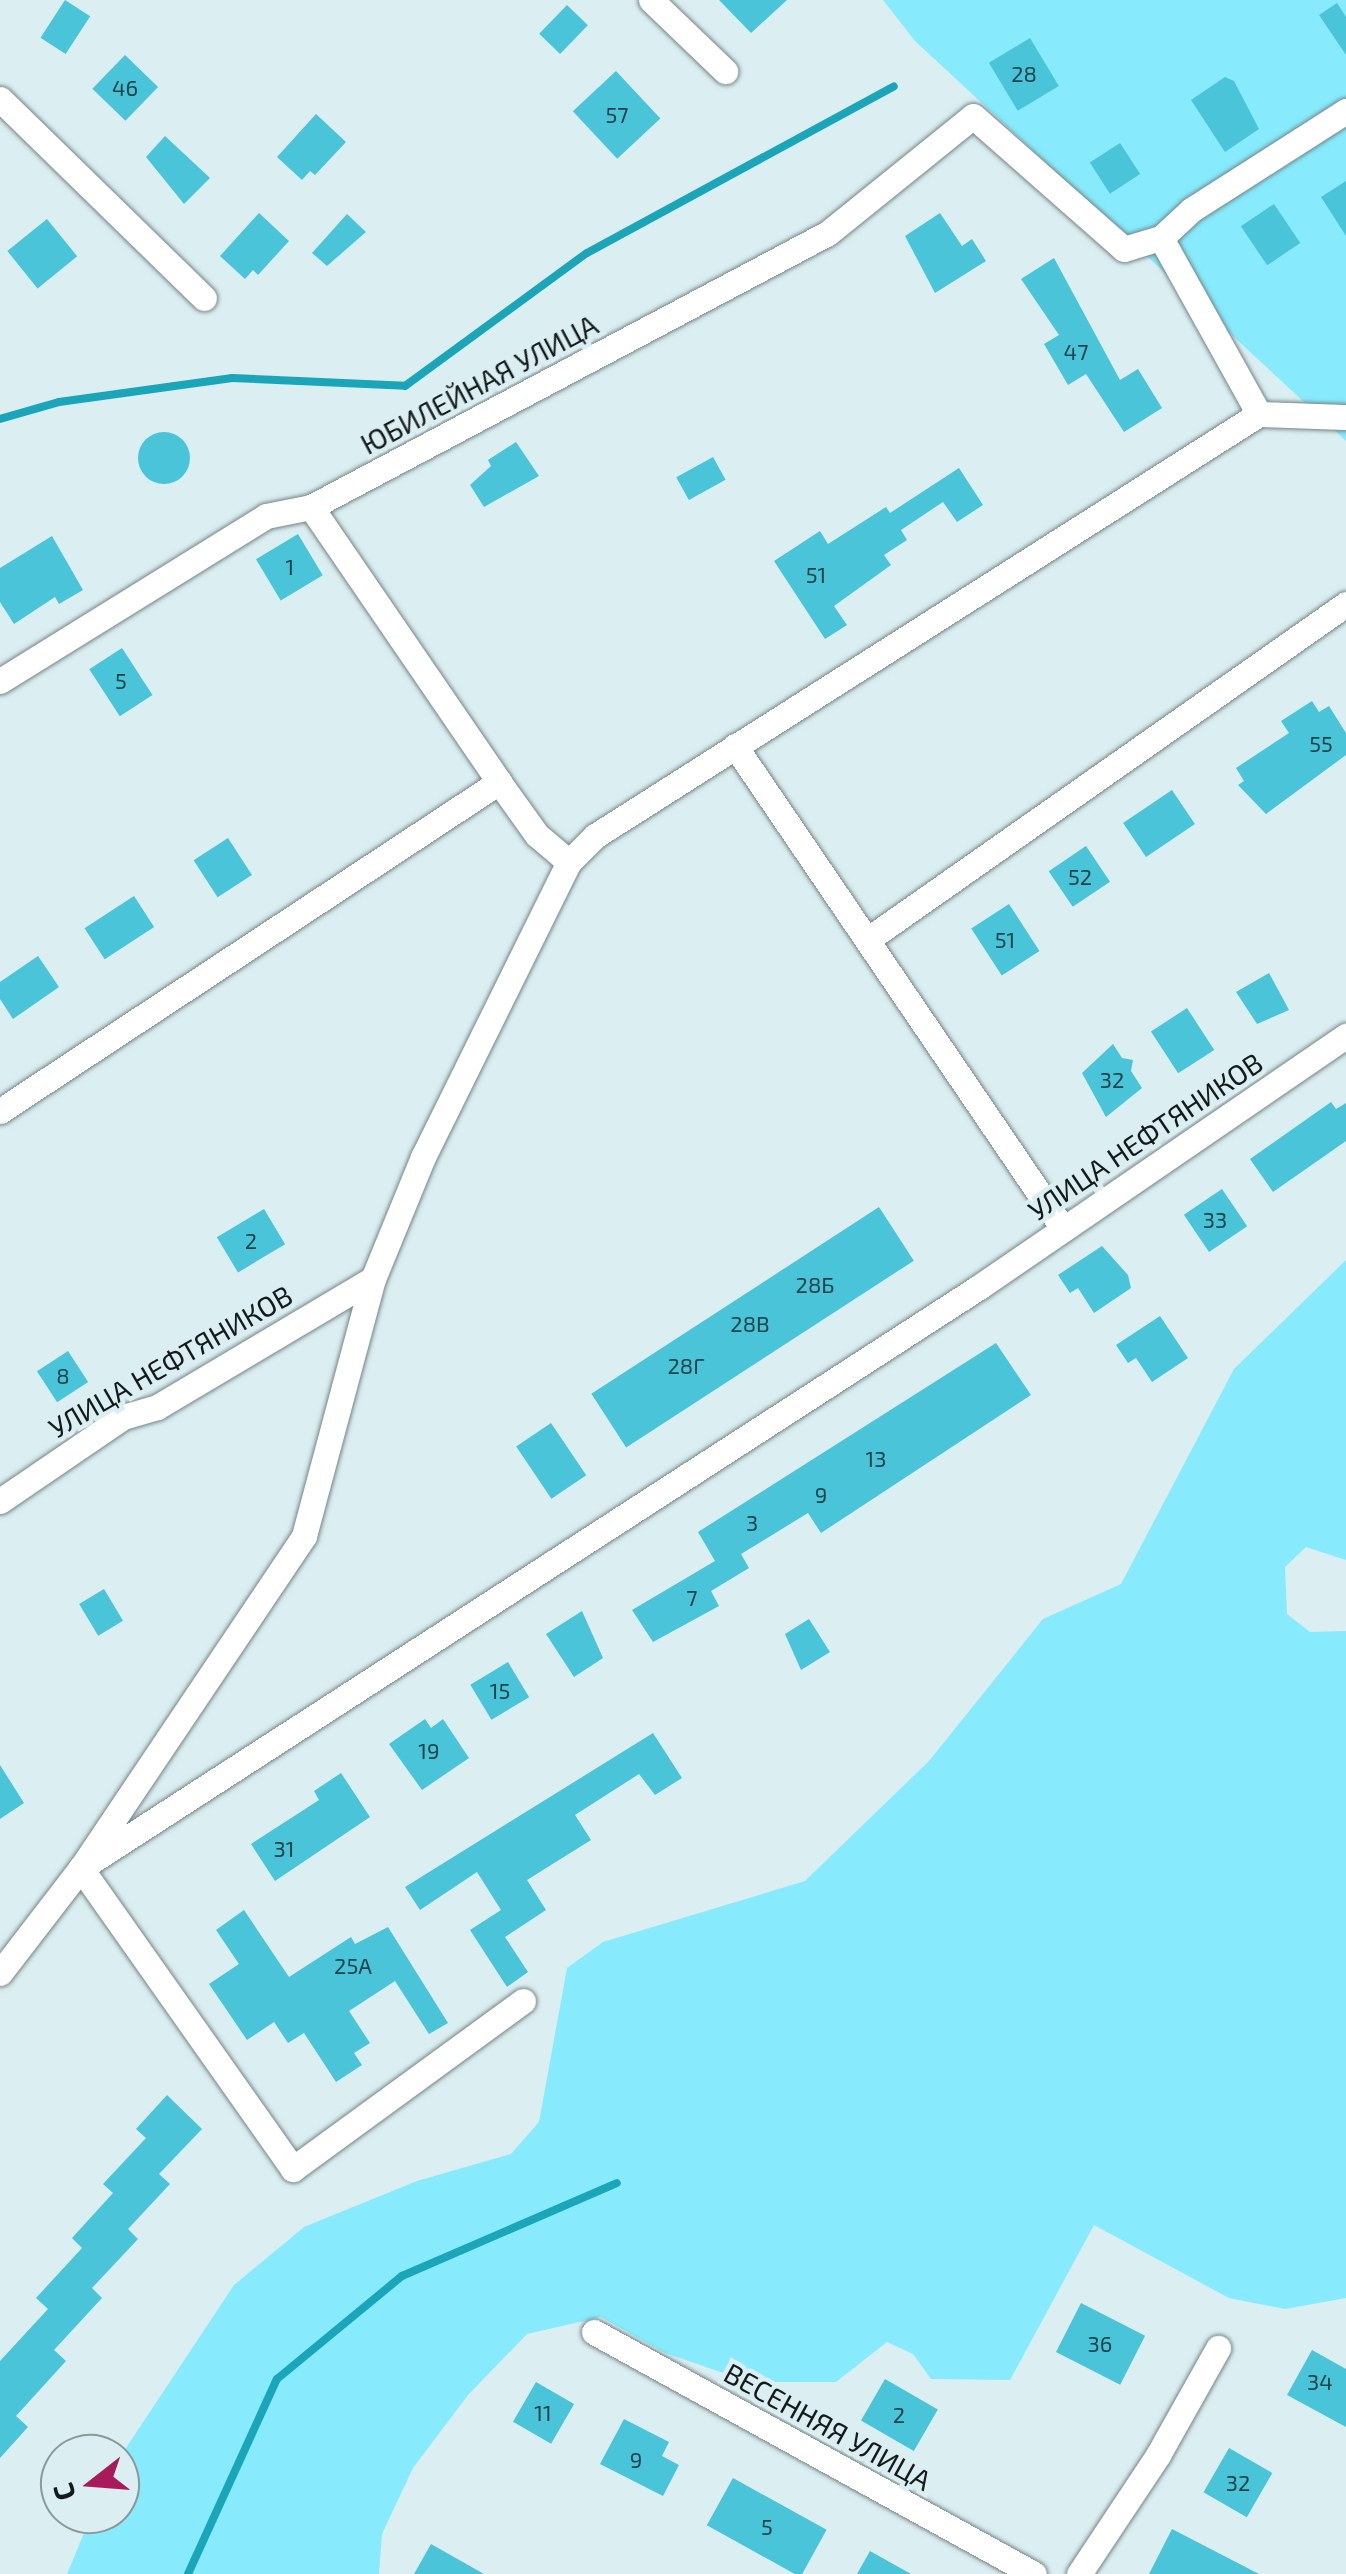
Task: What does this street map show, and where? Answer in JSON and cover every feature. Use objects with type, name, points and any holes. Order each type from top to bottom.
[{"type":"street","points":[[652,0],[724,72]]},
{"type":"street","points":[[0,99],[204,298]]},
{"type":"street","points":[[1259,414],[1161,238],[1192,210],[1346,111]]},
{"type":"street","name":"ЮБИЛЕЙНАЯ УЛИЦА","points":[[0,681],[266,516],[311,508],[828,233],[973,116],[1124,249],[1161,238]]},
{"type":"street","points":[[0,1973],[81,1868],[304,1536],[373,1278],[422,1157],[570,862],[595,836],[1259,414],[1346,418]]},
{"type":"street","points":[[311,508],[537,835],[570,862]]},
{"type":"street","points":[[867,940],[1346,604]]},
{"type":"street","points":[[734,746],[1062,1227]]},
{"type":"street","points":[[0,1111],[499,782]]},
{"type":"street","name":"УЛИЦА НЕФТЯНИКОВ","points":[[81,1868],[979,1287],[1346,1036]]},
{"type":"street","name":"УЛИЦА НЕФТЯНИКОВ","points":[[0,1501],[123,1417],[157,1407],[373,1278]]},
{"type":"street","points":[[81,1868],[293,2169],[523,2001]]},
{"type":"street","name":"ВЕСЕННЯЯ УЛИЦА","points":[[594,2332],[1034,2574]]},
{"type":"street","points":[[1079,2574],[1158,2456],[1218,2348]]},
{"type":"shaded area","points":[[883,0],[1346,0],[1346,441],[915,41]]},
{"type":"shaded area","points":[[1346,1260],[1346,1560],[1306,1547],[1285,1567],[1287,1614],[1310,1632],[1346,1631],[1346,2298],[1285,2309],[1229,2298],[1094,2225],[1010,2380],[931,2379],[913,2354],[887,2342],[836,2382],[750,2382],[665,2353],[601,2317],[527,2334],[468,2395],[413,2468],[382,2534],[379,2574],[67,2574],[84,2534],[140,2534],[140,2434],[135,2434],[234,2285],[304,2227],[417,2181],[511,2154],[539,2122],[567,1968],[603,1942],[805,1881],[929,1761],[1043,1619],[1121,1584],[1234,1369]]},
{"type":"building","points":[[65,0],[90,16],[66,54],[40,38]]},
{"type":"building","points":[[719,0],[787,0],[751,33]]},
{"type":"building","points":[[1337,3],[1346,17],[1346,55],[1319,15]]},
{"type":"building","points":[[567,5],[588,25],[560,54],[539,34]]},
{"type":"building","points":[[1030,38],[1059,86],[1018,111],[989,63]]},
{"type":"building","points":[[125,55],[158,87],[125,121],[92,89]]},
{"type":"building","points":[[616,71],[660,119],[617,159],[573,111]]},
{"type":"building","points":[[1225,77],[1234,81],[1259,129],[1225,152],[1191,100]]},
{"type":"building","points":[[316,114],[346,142],[315,175],[310,171],[302,180],[277,157]]},
{"type":"building","points":[[165,136],[210,178],[184,204],[146,157]]},
{"type":"building","points":[[1120,143],[1140,174],[1110,194],[1090,163]]},
{"type":"building","points":[[1346,181],[1346,236],[1321,197]]},
{"type":"building","points":[[1274,204],[1300,243],[1267,265],[1241,226]]},
{"type":"building","points":[[259,213],[289,241],[258,275],[253,270],[245,279],[220,256]]},
{"type":"building","points":[[940,213],[962,246],[972,239],[986,261],[935,293],[905,236]]},
{"type":"building","points":[[347,214],[366,232],[327,266],[312,253]]},
{"type":"building","points":[[47,219],[77,256],[38,288],[7,251]]},
{"type":"building","points":[[1054,258],[1120,380],[1138,369],[1162,408],[1124,432],[1086,374],[1068,385],[1044,344],[1059,335],[1021,279]]},
{"type":"building","points":[[164,432],[182,440],[190,458],[182,476],[164,484],[146,476],[138,458],[146,440]]},
{"type":"building","points":[[516,442],[539,476],[484,507],[470,485],[491,466],[488,460]]},
{"type":"building","points":[[713,457],[726,480],[689,500],[676,477]]},
{"type":"building","points":[[959,468],[983,505],[957,522],[943,502],[901,530],[907,540],[884,555],[891,565],[834,606],[847,625],[825,639],[774,561],[820,531],[828,544],[886,507],[890,513]]},
{"type":"building","points":[[298,534],[323,575],[281,600],[256,559]]},
{"type":"building","points":[[52,536],[83,590],[59,604],[55,597],[14,624],[0,602],[0,568]]},
{"type":"building","points":[[122,648],[152,695],[120,716],[89,669]]},
{"type":"building","points":[[1312,701],[1319,712],[1329,706],[1346,733],[1346,755],[1266,814],[1238,785],[1244,781],[1236,768],[1289,733],[1281,721]]},
{"type":"building","points":[[1172,790],[1195,824],[1146,857],[1123,823]]},
{"type":"building","points":[[228,838],[252,875],[218,897],[194,860]]},
{"type":"building","points":[[1086,846],[1110,882],[1073,907],[1049,871]]},
{"type":"building","points":[[134,896],[154,927],[105,959],[85,928]]},
{"type":"building","points":[[1009,904],[1039,951],[1002,975],[971,929]]},
{"type":"building","points":[[38,956],[59,987],[13,1019],[0,999],[0,982]]},
{"type":"building","points":[[1269,973],[1289,1010],[1257,1024],[1236,992]]},
{"type":"building","points":[[1187,1008],[1214,1050],[1178,1073],[1151,1031]]},
{"type":"building","points":[[1113,1044],[1122,1058],[1133,1060],[1131,1071],[1142,1088],[1106,1117],[1082,1073]]},
{"type":"building","points":[[1331,1102],[1336,1109],[1346,1103],[1346,1141],[1273,1192],[1250,1159]]},
{"type":"building","points":[[1222,1189],[1247,1226],[1209,1252],[1184,1215]]},
{"type":"building","points":[[879,1207],[914,1261],[626,1447],[591,1394]]},
{"type":"building","points":[[264,1209],[285,1244],[238,1272],[217,1237]]},
{"type":"building","points":[[1102,1246],[1128,1275],[1131,1288],[1094,1313],[1078,1288],[1070,1293],[1058,1275]]},
{"type":"building","points":[[1160,1316],[1188,1358],[1152,1382],[1136,1358],[1128,1363],[1116,1345]]},
{"type":"building","points":[[996,1343],[1031,1395],[821,1533],[808,1513],[741,1554],[749,1568],[711,1591],[719,1606],[653,1642],[632,1610],[715,1561],[698,1532]]},
{"type":"building","points":[[68,1351],[88,1382],[57,1402],[37,1371]]},
{"type":"building","points":[[551,1423],[586,1475],[551,1499],[516,1446]]},
{"type":"building","points":[[104,1589],[123,1621],[98,1636],[79,1604]]},
{"type":"building","points":[[582,1611],[603,1658],[574,1677],[546,1634]]},
{"type":"building","points":[[809,1619],[830,1652],[801,1670],[785,1634]]},
{"type":"building","points":[[508,1662],[529,1697],[491,1720],[470,1685]]},
{"type":"building","points":[[425,1719],[431,1728],[443,1719],[469,1758],[422,1790],[389,1744]]},
{"type":"building","points":[[653,1733],[682,1778],[655,1795],[639,1774],[575,1815],[591,1840],[527,1880],[546,1910],[505,1937],[528,1972],[507,1987],[470,1930],[501,1910],[477,1872],[420,1910],[405,1887]]},
{"type":"building","points":[[0,1765],[24,1803],[0,1819]]},
{"type":"building","points":[[341,1773],[370,1817],[275,1881],[251,1844],[319,1800],[314,1791]]},
{"type":"building","points":[[244,1910],[289,1977],[351,1937],[355,1944],[388,1927],[448,2023],[429,2034],[395,1981],[349,2011],[370,2043],[354,2053],[362,2065],[336,2082],[304,2033],[288,2043],[274,2022],[247,2040],[209,1984],[239,1964],[216,1930]]},
{"type":"building","points":[[167,2095],[202,2129],[159,2174],[170,2184],[128,2229],[138,2239],[92,2288],[102,2298],[54,2350],[66,2361],[16,2416],[28,2427],[0,2458],[0,2361],[48,2309],[36,2298],[82,2248],[72,2238],[113,2193],[103,2184],[146,2138],[136,2129]]},
{"type":"building","points":[[1081,2303],[1145,2336],[1120,2385],[1056,2352]]},
{"type":"building","points":[[1312,2350],[1346,2369],[1346,2427],[1287,2395]]},
{"type":"building","points":[[885,2379],[938,2410],[914,2451],[861,2421]]},
{"type":"building","points":[[536,2382],[574,2404],[551,2444],[513,2422]]},
{"type":"building","points":[[624,2419],[669,2442],[662,2456],[679,2465],[663,2496],[600,2464]]},
{"type":"building","points":[[1229,2448],[1272,2473],[1247,2517],[1204,2492]]},
{"type":"building","points":[[733,2478],[827,2530],[802,2574],[795,2574],[707,2525]]},
{"type":"building","points":[[1172,2529],[1259,2574],[1149,2574]]},
{"type":"building","points":[[431,2544],[484,2574],[414,2574]]},
{"type":"building","points":[[870,2551],[911,2574],[857,2574]]},
{"type":"waterway","points":[[0,419],[59,402],[232,378],[405,386],[587,253],[894,86]]},
{"type":"waterway","points":[[188,2574],[277,2379],[402,2276],[617,2183]]}]
